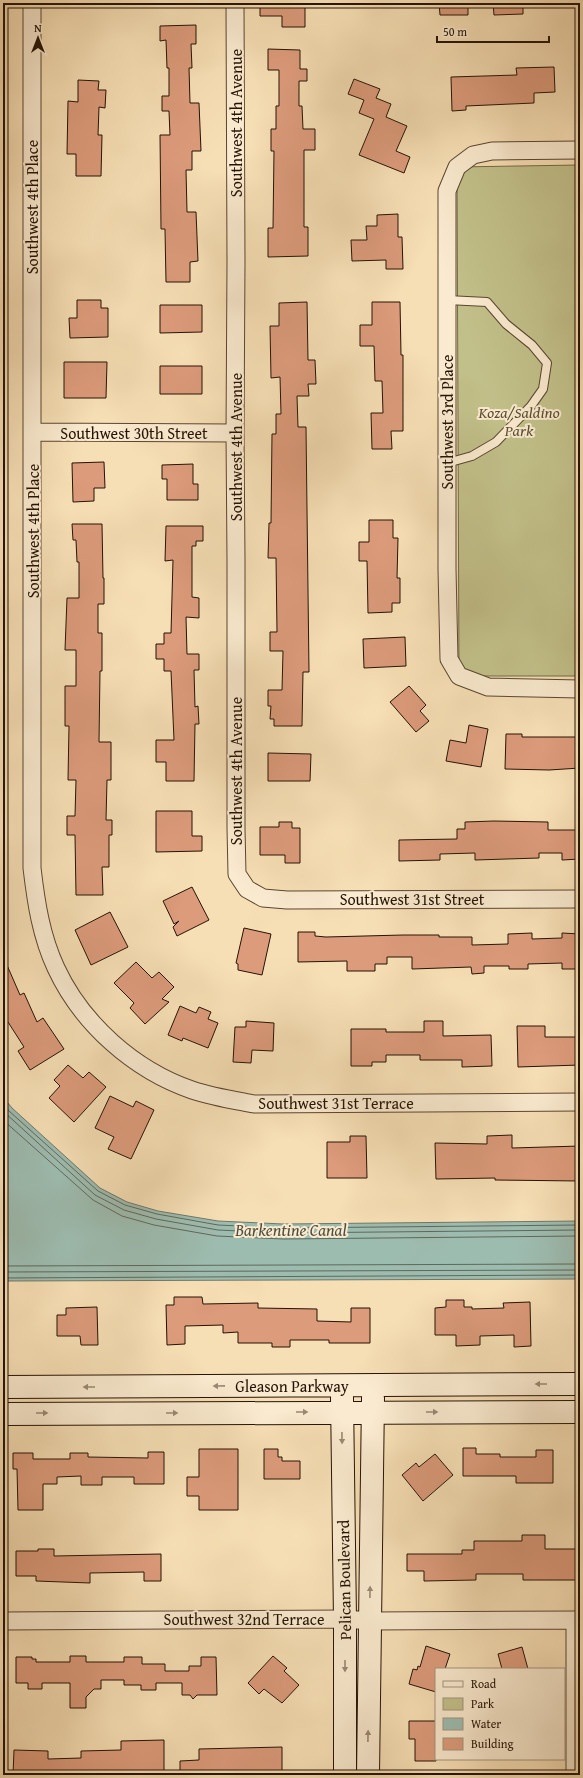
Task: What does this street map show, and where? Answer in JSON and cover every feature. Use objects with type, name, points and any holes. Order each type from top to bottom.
[{"type":"main road","name":"Gleason Parkway","points":[[3,1387],[580,1384]]},
{"type":"main road","name":"Pelican Boulevard","points":[[342,1385],[341,1413],[345,1619],[345,1775]]},
{"type":"main road","name":"Pelican Boulevard","points":[[368,1775],[373,1386]]},
{"type":"main road","name":"Gleason Parkway","points":[[3,1414],[580,1412]]},
{"type":"street","name":"Southwest 4th Place","points":[[32,3],[32,868],[35,893],[46,942],[56,968],[71,995],[90,1020],[108,1039]]},
{"type":"street","name":"Southwest 4th Avenue","points":[[235,3],[236,828],[237,874],[247,889]]},
{"type":"street","name":"Southwest 3rd Place","points":[[580,150],[492,151],[473,155],[457,167],[447,191],[447,569],[449,659],[459,676],[488,687],[580,688]]},
{"type":"street","name":"Southwest 30th Street","points":[[33,432],[235,433]]},
{"type":"street","name":"Southwest 31st Street","points":[[247,889],[263,898],[287,900],[580,899]]},
{"type":"street","name":"Southwest 31st Terrace","points":[[108,1039],[136,1060],[162,1076],[192,1090],[222,1099],[254,1104],[580,1102]]},
{"type":"street","name":"Southwest 32nd Terrace","points":[[3,1621],[345,1619],[370,1621],[577,1620]]},
{"type":"street","points":[[575,1775],[577,1620]]},
{"type":"lane","points":[[447,300],[487,302],[506,324],[532,345],[547,363],[543,389],[531,406],[496,442],[472,456],[447,463]]},
{"type":"green space","name":"Koza/Saldino Park","points":[[580,165],[580,676],[459,676],[457,167]]},
{"type":"water","name":"Barkentine Canal","points":[[3,1097],[12,1108],[100,1188],[127,1202],[158,1211],[218,1221],[283,1224],[580,1221],[580,1279],[3,1281]]},
{"type":"building","points":[[260,3],[305,3],[305,27],[282,27],[282,16],[260,16]]},
{"type":"building","points":[[439,3],[468,3],[468,15],[440,15]]},
{"type":"building","points":[[493,3],[523,3],[523,14],[494,15]]},
{"type":"building","points":[[196,25],[196,44],[191,44],[192,68],[189,68],[190,103],[199,103],[201,151],[192,151],[192,170],[186,170],[187,212],[196,212],[198,261],[190,262],[190,282],[166,282],[165,229],[161,229],[160,135],[170,135],[169,111],[162,111],[162,96],[169,96],[169,68],[167,68],[166,40],[160,41],[160,26]]},
{"type":"building","points":[[268,49],[300,50],[300,69],[307,69],[307,81],[299,81],[299,106],[302,106],[303,129],[315,129],[315,150],[304,150],[304,227],[308,227],[308,256],[268,257],[268,228],[273,228],[274,151],[271,151],[271,129],[276,129],[276,106],[279,106],[279,70],[268,70]]},
{"type":"building","points":[[554,67],[555,92],[534,93],[534,103],[466,106],[466,110],[452,111],[451,77],[517,75],[516,68]]},
{"type":"building","points":[[354,79],[380,89],[376,98],[391,104],[386,117],[407,126],[396,151],[410,157],[404,173],[359,155],[374,119],[359,113],[364,100],[348,94]]},
{"type":"building","points":[[78,80],[99,81],[98,90],[106,90],[105,108],[99,107],[98,135],[102,135],[101,176],[76,176],[76,154],[67,154],[68,101],[78,102]]},
{"type":"building","points":[[398,214],[398,237],[402,237],[403,269],[386,269],[386,260],[352,261],[351,240],[367,240],[366,226],[377,226],[377,215]]},
{"type":"building","points":[[77,300],[101,300],[101,308],[108,308],[108,337],[70,338],[69,318],[77,318]]},
{"type":"building","points":[[307,302],[308,360],[315,360],[316,384],[308,384],[309,396],[297,396],[298,427],[306,427],[309,672],[303,672],[302,726],[274,726],[274,719],[270,719],[271,706],[268,706],[268,690],[282,690],[283,651],[270,651],[270,632],[277,632],[276,558],[268,558],[269,523],[271,523],[272,434],[276,434],[276,414],[281,414],[280,377],[271,378],[270,326],[279,326],[279,303]]},
{"type":"building","points":[[372,302],[400,302],[401,355],[403,355],[403,431],[391,431],[392,449],[372,449],[371,413],[383,413],[382,381],[375,381],[374,346],[360,346],[360,325],[372,325]]},
{"type":"building","points":[[160,305],[202,305],[202,332],[160,333]]},
{"type":"building","points":[[64,362],[107,362],[106,398],[64,398]]},
{"type":"building","points":[[160,366],[202,366],[202,394],[160,394]]},
{"type":"building","points":[[104,462],[105,488],[94,488],[94,501],[73,502],[72,463]]},
{"type":"building","points":[[193,464],[193,484],[198,484],[198,500],[167,500],[167,479],[162,479],[162,465]]},
{"type":"building","points":[[369,520],[393,520],[393,538],[398,538],[397,578],[400,578],[400,603],[392,603],[392,612],[368,613],[367,561],[359,561],[359,542],[369,542]]},
{"type":"building","points":[[72,524],[102,524],[104,604],[98,604],[98,633],[102,633],[99,742],[111,742],[111,780],[107,780],[106,820],[112,820],[112,835],[109,835],[109,867],[102,867],[103,895],[76,895],[75,835],[67,835],[67,816],[75,816],[76,780],[68,780],[69,726],[65,726],[65,686],[76,686],[76,650],[65,650],[67,598],[79,598],[79,562],[77,562],[76,540],[73,540]]},
{"type":"building","points":[[166,526],[203,526],[203,541],[196,541],[196,546],[192,546],[192,597],[199,598],[199,618],[186,617],[187,654],[199,654],[199,670],[194,670],[195,707],[198,706],[199,724],[195,724],[194,781],[166,781],[166,762],[156,762],[156,740],[174,740],[171,671],[164,671],[164,659],[156,659],[156,644],[164,644],[164,633],[171,633],[173,560],[165,561]]},
{"type":"building","points":[[405,637],[406,666],[364,668],[363,639]]},
{"type":"building","points":[[409,686],[426,705],[420,711],[429,721],[416,732],[390,702]]},
{"type":"building","points":[[469,725],[488,729],[481,767],[446,761],[450,740],[466,743]]},
{"type":"building","points":[[506,734],[522,734],[522,737],[580,737],[580,768],[549,770],[505,769]]},
{"type":"building","points":[[268,753],[311,754],[310,781],[268,781]]},
{"type":"building","points":[[156,811],[192,811],[192,836],[202,836],[202,851],[156,852]]},
{"type":"building","points":[[279,822],[292,822],[292,828],[300,828],[300,863],[285,863],[285,855],[260,855],[260,827],[279,827]]},
{"type":"building","points":[[465,822],[548,822],[548,830],[580,830],[580,859],[562,860],[562,853],[539,853],[539,858],[475,860],[475,853],[440,854],[440,860],[399,861],[399,840],[457,839],[457,829],[465,829]]},
{"type":"building","points":[[192,887],[209,920],[177,936],[173,927],[179,921],[174,924],[163,901]]},
{"type":"building","points":[[110,912],[128,947],[91,965],[75,930]]},
{"type":"building","points":[[244,928],[271,934],[262,975],[238,970],[238,964],[236,963]]},
{"type":"building","points":[[298,932],[315,932],[315,936],[326,937],[439,935],[439,937],[472,937],[472,945],[508,944],[508,934],[532,933],[532,939],[562,938],[562,933],[580,934],[580,969],[562,969],[562,963],[528,964],[528,969],[509,969],[509,966],[484,966],[484,973],[472,974],[471,967],[412,969],[412,957],[387,957],[387,964],[375,964],[375,971],[347,971],[347,961],[298,962]]},
{"type":"building","points":[[3,956],[20,995],[24,993],[37,1022],[43,1018],[64,1049],[30,1070],[18,1051],[24,1047],[8,1022],[3,1024]]},
{"type":"building","points":[[136,962],[152,978],[159,972],[174,987],[162,999],[169,1002],[145,1024],[130,1008],[134,1003],[114,983]]},
{"type":"building","points":[[180,1006],[196,1013],[199,1007],[211,1012],[208,1019],[218,1023],[208,1048],[183,1038],[182,1041],[168,1035]]},
{"type":"building","points":[[246,1021],[274,1023],[273,1051],[252,1050],[251,1063],[233,1062],[235,1027],[246,1027]]},
{"type":"building","points":[[424,1021],[443,1021],[443,1036],[491,1035],[492,1066],[462,1067],[462,1060],[420,1060],[420,1055],[386,1055],[386,1062],[372,1062],[372,1066],[351,1066],[351,1029],[386,1029],[386,1032],[424,1032]]},
{"type":"building","points":[[517,1026],[545,1026],[545,1037],[580,1037],[580,1065],[518,1067]]},
{"type":"building","points":[[68,1065],[83,1078],[89,1072],[106,1087],[74,1122],[49,1098],[60,1086],[54,1080]]},
{"type":"building","points":[[110,1096],[133,1107],[136,1101],[154,1110],[131,1159],[108,1149],[114,1137],[95,1128]]},
{"type":"building","points":[[512,1135],[512,1148],[580,1146],[580,1181],[495,1180],[495,1178],[436,1179],[435,1143],[487,1144],[487,1136]]},
{"type":"building","points":[[350,1136],[366,1136],[367,1178],[327,1178],[327,1142],[350,1142]]},
{"type":"building","points":[[174,1297],[202,1297],[203,1304],[258,1303],[258,1308],[317,1309],[317,1321],[351,1322],[351,1308],[370,1308],[370,1343],[329,1343],[329,1340],[290,1340],[290,1347],[272,1347],[272,1343],[238,1343],[238,1332],[223,1333],[223,1325],[185,1326],[185,1344],[167,1345],[166,1305],[174,1305]]},
{"type":"building","points":[[446,1300],[464,1300],[464,1307],[472,1307],[472,1309],[504,1308],[503,1303],[530,1302],[531,1346],[514,1347],[514,1335],[480,1336],[480,1345],[456,1346],[456,1335],[435,1335],[435,1308],[446,1307]]},
{"type":"building","points":[[97,1307],[98,1345],[81,1345],[80,1336],[57,1336],[57,1315],[66,1315],[66,1308]]},
{"type":"building","points":[[463,1448],[476,1448],[476,1454],[500,1454],[500,1457],[536,1457],[536,1450],[553,1450],[553,1483],[516,1483],[516,1476],[463,1476]]},
{"type":"building","points":[[199,1449],[238,1449],[238,1510],[199,1510],[199,1496],[187,1496],[187,1477],[199,1477]]},
{"type":"building","points":[[264,1449],[278,1449],[278,1457],[282,1457],[282,1461],[300,1461],[300,1479],[264,1479]]},
{"type":"building","points":[[148,1452],[164,1452],[164,1484],[134,1484],[134,1477],[102,1477],[102,1485],[81,1485],[81,1476],[57,1477],[57,1484],[43,1484],[43,1510],[18,1510],[17,1469],[13,1469],[13,1453],[33,1453],[33,1459],[70,1459],[70,1453],[88,1453],[88,1457],[148,1458]]},
{"type":"building","points":[[435,1454],[453,1475],[423,1501],[402,1475],[416,1463],[419,1467]]},
{"type":"building","points":[[522,1535],[545,1535],[545,1549],[580,1549],[580,1580],[523,1580],[523,1574],[476,1574],[476,1580],[424,1581],[424,1571],[407,1571],[407,1554],[462,1554],[462,1550],[474,1550],[474,1541],[522,1541]]},
{"type":"building","points":[[38,1549],[54,1549],[54,1556],[161,1554],[161,1581],[144,1581],[144,1572],[90,1573],[90,1583],[36,1581],[36,1576],[16,1576],[16,1551],[38,1551]]},
{"type":"building","points":[[426,1646],[450,1654],[445,1668],[435,1668],[435,1692],[409,1684],[413,1669],[417,1670],[418,1666],[420,1667]]},
{"type":"building","points":[[522,1647],[528,1668],[502,1668],[498,1654]]},
{"type":"building","points":[[70,1656],[86,1656],[86,1662],[124,1662],[124,1657],[142,1657],[142,1664],[165,1664],[165,1671],[189,1671],[189,1666],[201,1666],[201,1657],[216,1657],[217,1695],[197,1695],[193,1699],[190,1695],[182,1695],[182,1683],[156,1683],[156,1690],[141,1690],[141,1685],[124,1685],[124,1680],[101,1680],[101,1689],[94,1689],[86,1697],[86,1708],[70,1708],[70,1683],[42,1683],[42,1689],[28,1689],[28,1683],[16,1683],[16,1657],[32,1657],[32,1659],[36,1659],[36,1662],[70,1662]]},
{"type":"building","points":[[273,1656],[287,1668],[284,1671],[299,1685],[282,1703],[264,1689],[259,1694],[248,1683]]},
{"type":"building","points":[[409,1721],[435,1721],[436,1761],[415,1761],[415,1739],[409,1739]]},
{"type":"building","points":[[164,1740],[164,1771],[139,1772],[139,1775],[13,1775],[14,1750],[48,1751],[48,1759],[81,1758],[81,1751],[121,1750],[121,1741]]},
{"type":"building","points":[[282,1747],[282,1775],[180,1775],[180,1761],[199,1760],[199,1749]]}]
